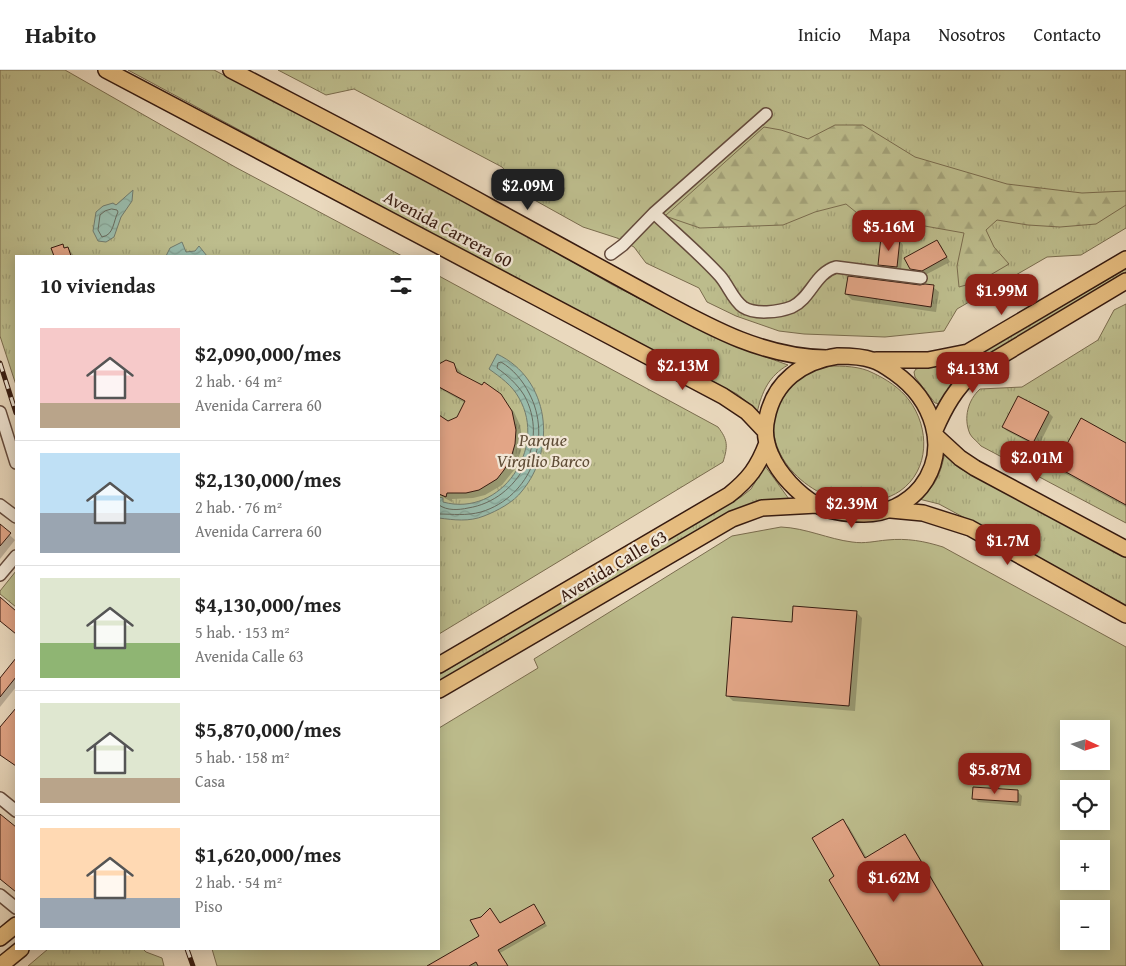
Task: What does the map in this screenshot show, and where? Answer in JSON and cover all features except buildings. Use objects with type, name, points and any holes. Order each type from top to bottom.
[{"type":"main road","name":"Avenida Carrera 60","points":[[106,70],[723,396],[747,412],[766,437]]},
{"type":"main road","points":[[231,70],[722,332],[775,351],[796,356],[826,358]]},
{"type":"main road","points":[[1126,259],[968,352],[928,360],[872,360],[854,356],[838,356],[807,364],[793,373],[774,396],[769,410],[766,437],[770,454],[782,474],[802,494],[817,504],[854,514],[879,513],[889,510],[908,500],[927,478],[933,464],[935,432],[949,399],[962,383],[974,372],[1126,281]]},
{"type":"main road","points":[[872,360],[898,375],[916,392],[926,406],[935,432],[960,458],[975,468],[1126,548]]},
{"type":"main road","name":"Avenida Calle 63","points":[[440,665],[729,495],[757,468],[766,437]]},
{"type":"main road","name":"Avenida Calle 63","points":[[440,689],[732,519],[762,508],[817,504]]},
{"type":"main road","points":[[889,510],[923,513],[970,528],[1126,615]]},
{"type":"main road","points":[[0,938],[15,926]]},
{"type":"main road","points":[[0,966],[20,950]]},
{"type":"street","points":[[611,254],[623,245],[654,213],[766,114]]},
{"type":"street","points":[[654,213],[719,275],[741,305],[751,310],[771,311],[792,306],[805,297],[824,272],[836,267],[921,278]]},
{"type":"street","points":[[0,412],[15,460]]},
{"type":"street","points":[[0,505],[15,516]]},
{"type":"street","points":[[0,575],[15,557]]},
{"type":"street","points":[[0,798],[15,810]]},
{"type":"street","points":[[0,895],[15,907]]},
{"type":"green space","points":[[0,70],[65,70],[235,167],[400,255],[15,255],[15,382],[0,336]]},
{"type":"green space","points":[[128,70],[214,70],[467,201],[611,284],[681,320],[738,347],[788,365],[781,369],[767,385],[757,413],[752,406],[737,394],[544,294]]},
{"type":"green space","points":[[278,70],[1126,70],[1126,228],[1081,255],[1047,257],[957,309],[944,331],[885,337],[804,334],[779,331],[736,316],[707,302],[699,288],[646,263],[634,247],[617,238],[583,227],[529,197],[502,167],[354,89],[326,95]]},
{"type":"green space","points":[[835,125],[863,125],[915,157],[1007,184],[1082,193],[1126,191],[1126,205],[1096,224],[1060,227],[1028,225],[997,220],[986,230],[994,247],[1009,264],[980,281],[959,287],[957,266],[964,233],[891,220],[862,217],[846,204],[815,212],[783,225],[700,228],[665,216],[764,127],[781,130],[808,139]]},
{"type":"green space","points":[[1126,269],[1126,275],[972,366],[951,384],[940,404],[935,403],[915,377],[914,372],[916,369],[977,355]]},
{"type":"green space","name":"Parque Virgilio Barco","points":[[440,277],[718,427],[724,436],[726,447],[723,462],[440,633]]},
{"type":"green space","points":[[1126,304],[1126,523],[981,446],[970,434],[967,416],[972,398],[980,389],[1022,387],[1098,340],[1114,310]]},
{"type":"green space","points":[[828,366],[857,368],[878,375],[901,392],[916,411],[921,423],[923,436],[922,460],[910,482],[895,494],[870,502],[842,501],[825,495],[808,485],[794,473],[783,459],[776,442],[773,425],[777,406],[786,390],[799,377],[814,369]]},
{"type":"green space","points":[[945,452],[959,468],[1126,557],[1126,605],[939,504],[919,499],[934,484],[942,466]]},
{"type":"green space","points":[[765,466],[789,499],[766,501],[440,682],[440,674],[666,539],[741,497],[751,489]]},
{"type":"green space","points":[[781,527],[799,529],[852,542],[866,543],[902,539],[915,540],[943,547],[1126,647],[1126,966],[217,966],[212,950],[440,950],[440,727],[538,668],[534,659],[732,536]]},
{"type":"green space","points":[[15,572],[15,606],[0,594],[0,591]]},
{"type":"green space","points":[[47,950],[144,950],[162,958],[164,966],[28,966]]},
{"type":"water","points":[[133,190],[132,201],[121,217],[114,237],[106,242],[98,241],[93,231],[96,212],[103,206],[113,203],[116,205]]},
{"type":"water","points":[[182,242],[186,252],[195,251],[199,246],[206,255],[166,255],[170,248]]},
{"type":"water","points":[[497,354],[515,365],[528,380],[537,397],[542,416],[543,436],[540,455],[533,474],[522,491],[505,506],[473,519],[440,518],[440,497],[443,498],[443,502],[464,504],[483,500],[500,489],[514,475],[523,457],[528,438],[526,417],[519,398],[506,382],[489,369]]},
{"type":"railway","points":[[0,363],[15,410]]},
{"type":"railway","points":[[187,950],[193,966]]}]
